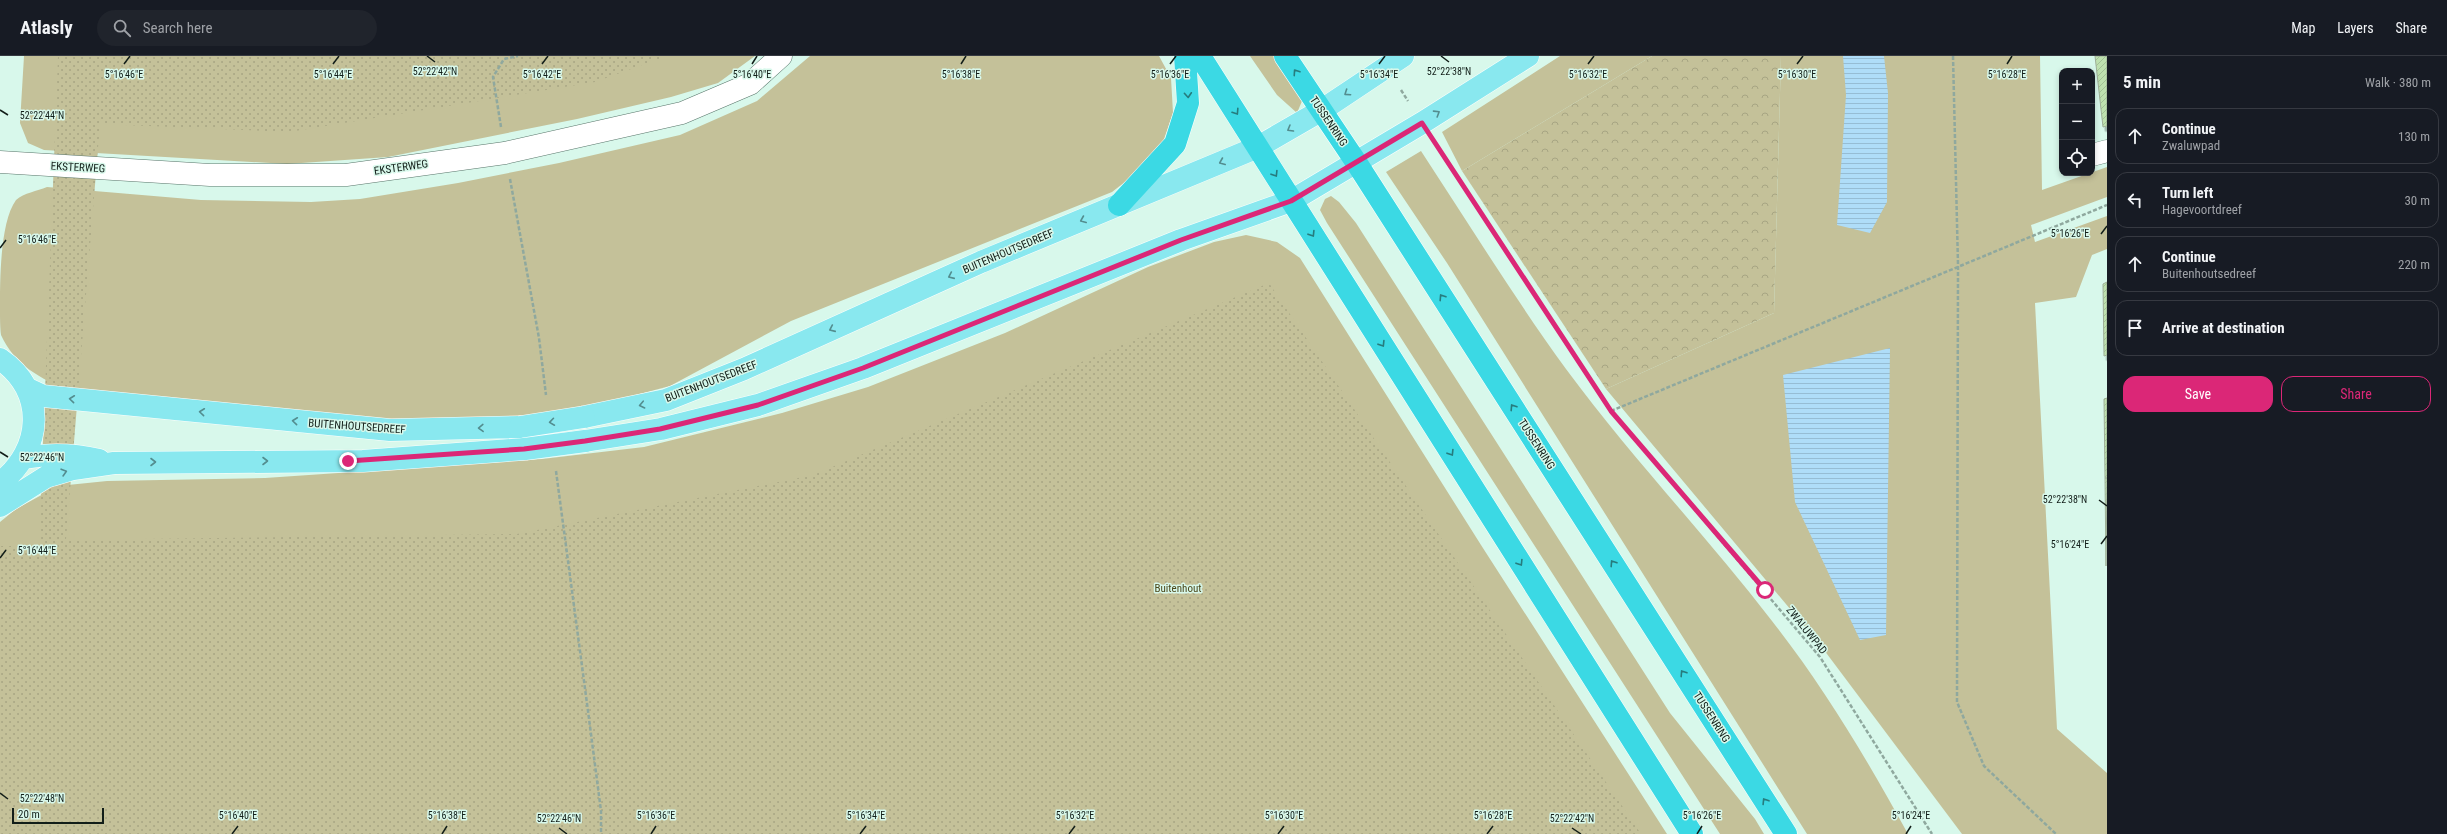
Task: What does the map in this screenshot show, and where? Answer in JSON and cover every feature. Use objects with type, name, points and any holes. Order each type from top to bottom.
[{"type":"highway","points":[[1119,205],[1175,144],[1188,103],[1185,56]]},
{"type":"highway","points":[[1200,56],[1692,834]]},
{"type":"highway","name":"TUSSENRING","points":[[1285,56],[1356,162],[1786,834]]},
{"type":"main road","points":[[0,506],[16,498],[28,488],[46,477],[66,471],[114,462],[363,461],[524,449],[660,429],[758,405],[863,368],[1181,240],[1291,201],[1422,123],[1528,56]]},
{"type":"main road","name":"BUITENHOUTSEDREEF","points":[[28,389],[43,396],[390,430],[520,427],[584,417],[666,400],[744,369],[981,262],[1258,147],[1322,110],[1394,61]]},
{"type":"main road","points":[[0,359],[18,375],[28,389],[33,406],[34,424],[31,442],[24,458],[13,473],[0,483]]},
{"type":"main road","points":[[24,458],[48,454],[70,454],[114,462]]},
{"type":"street","name":"EKSTERWEG","points":[[0,162],[210,175],[346,175],[505,153],[682,113],[750,84],[781,56]]},
{"type":"street","points":[[2095,154],[2107,151]]},
{"type":"path","points":[[518,56],[504,59],[493,77],[505,153],[539,338]]},
{"type":"path","points":[[1954,56],[1958,265],[1958,702],[1984,766],[2056,834]]},
{"type":"path","name":"ZWALUWPAD","points":[[1394,61],[1422,123],[1611,411],[1820,657],[1932,834]]},
{"type":"path","points":[[1611,411],[1958,265],[2107,205]]},
{"type":"path","points":[[560,507],[601,811],[601,834]]},
{"type":"green space","points":[[24,56],[755,56],[718,83],[671,97],[577,119],[388,157],[287,164],[44,150],[28,143],[20,123]]},
{"type":"green space","name":"Buitenhout","points":[[58,56],[667,56],[595,82],[289,132],[100,124],[66,540],[517,534],[813,475],[1269,283],[1641,834],[0,834],[0,546],[39,546]]},
{"type":"green space","points":[[810,56],[1159,56],[1171,78],[1173,113],[1163,142],[1130,178],[1112,192],[791,321],[670,386],[571,412],[535,417],[350,420],[70,390],[39,376],[21,363],[13,354],[1,335],[0,282],[4,236],[11,210],[16,200],[31,192],[47,187],[201,200],[311,202],[360,199],[458,183],[559,163],[680,135],[757,101]]},
{"type":"green space","points":[[1250,56],[1274,56],[1302,101],[1297,113],[1277,95]]},
{"type":"green space","points":[[1560,56],[1652,56],[1462,171],[1442,132]]},
{"type":"green space","points":[[1652,56],[1781,56],[1774,313],[1606,389],[1462,171]]},
{"type":"green space","points":[[1781,56],[2040,56],[2042,190],[2082,176],[2095,176],[2095,171],[2107,167],[2107,197],[2031,225],[2035,242],[2107,216],[2107,249],[2092,255],[2076,297],[2035,303],[2057,729],[2107,773],[2107,834],[1962,834],[1821,646],[1606,389],[1774,313]]},
{"type":"green space","points":[[1421,151],[1510,289],[1566,369],[1616,433],[1747,589],[1810,672],[1861,752],[1908,834],[1807,834],[1447,263],[1386,172]]},
{"type":"green space","points":[[1331,196],[1339,202],[1356,223],[1670,713],[1755,819],[1764,834],[1720,834],[1327,223],[1320,210],[1325,199]]},
{"type":"green space","name":"Buitenhout","points":[[1246,235],[1277,242],[1300,258],[1481,545],[1667,834],[1580,834],[0,704],[0,522],[16,509],[58,486],[107,481],[265,478],[542,459],[644,447],[782,413],[868,387],[1005,333],[1148,267],[1214,242]]},
{"type":"water","points":[[1843,56],[1884,56],[1888,93],[1887,202],[1870,233],[1837,225],[1846,95]]},
{"type":"water","points":[[1890,348],[1886,635],[1860,640],[1795,502],[1783,375]]},
{"type":"building","points":[[2095,56],[2107,56],[2107,126],[2103,127]]},
{"type":"building","points":[[2107,282],[2107,355],[2104,356],[2103,284]]},
{"type":"building","points":[[2107,398],[2107,478],[2105,478],[2104,399]]},
{"type":"building","points":[[2105,478],[2107,478],[2106,566]]},
{"type":"route","points":[[348,461],[524,449],[585,441],[660,429],[758,405],[863,368],[1181,240],[1291,201],[1422,123],[1611,411],[1664,475],[1765,590]]}]
